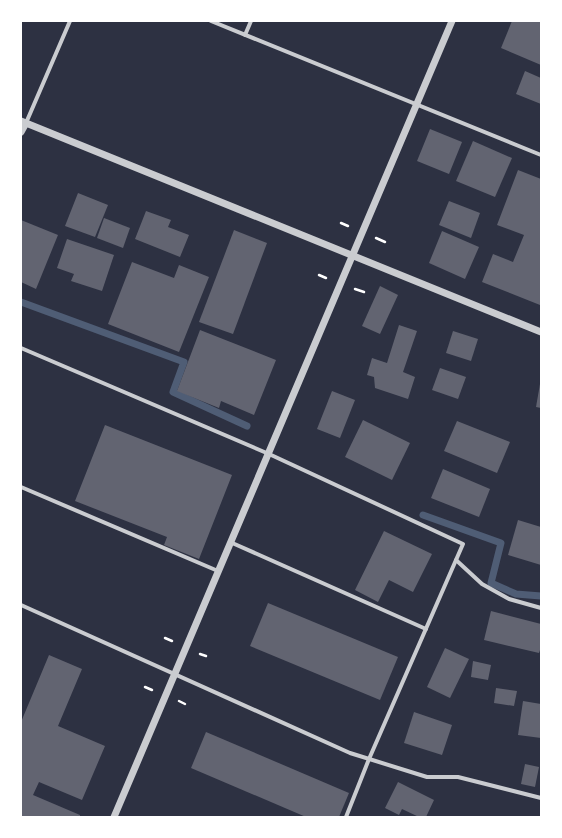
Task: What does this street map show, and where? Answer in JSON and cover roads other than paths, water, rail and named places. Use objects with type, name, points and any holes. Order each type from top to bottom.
[{"type":"street","points":[[21,132],[23,122],[70,21]]},
{"type":"street","points":[[211,21],[541,155]]},
{"type":"street","points":[[245,34],[251,21]]},
{"type":"street","points":[[114,817],[452,21]]},
{"type":"street","points":[[23,122],[541,332]]},
{"type":"street","points":[[21,348],[269,454],[463,544],[346,817]]},
{"type":"street","points":[[21,487],[218,571]]},
{"type":"street","points":[[230,542],[426,629]]},
{"type":"street","points":[[456,560],[482,584],[509,599],[541,608]]},
{"type":"street","points":[[21,605],[350,752],[427,777],[458,777],[541,798]]},
{"type":"waterway","points":[[21,302],[184,362],[173,392],[247,426]]},
{"type":"waterway","points":[[423,515],[501,543],[491,583],[516,594],[541,596]]}]
